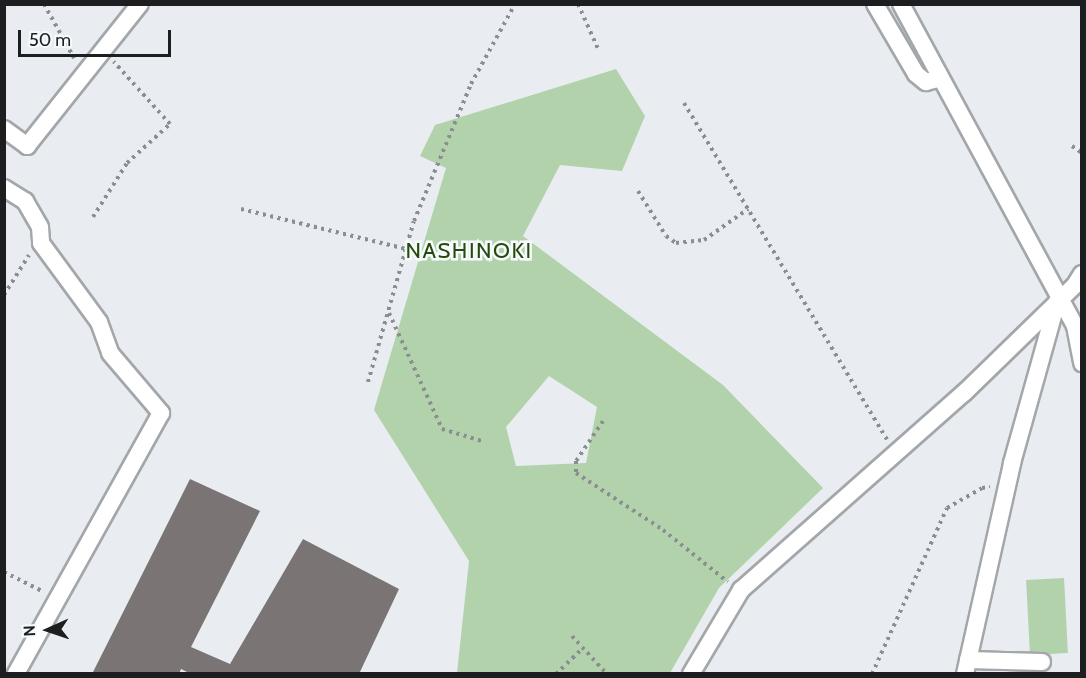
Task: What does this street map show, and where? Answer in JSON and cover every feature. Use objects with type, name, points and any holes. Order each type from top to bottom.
[{"type":"street","points":[[4,129],[27,146],[140,4]]},
{"type":"street","points":[[875,4],[916,75],[926,82],[938,79]]},
{"type":"street","points":[[901,4],[938,79],[1058,300],[1075,326],[1082,363]]},
{"type":"street","points":[[4,189],[26,201],[40,227],[41,243],[99,322],[110,353],[161,413],[16,674]]},
{"type":"street","points":[[691,674],[741,590],[964,393],[1082,274]]},
{"type":"street","points":[[1042,662],[967,667],[1006,488],[1058,300]]},
{"type":"path","points":[[44,4],[65,45],[88,71]]},
{"type":"path","points":[[368,382],[406,249],[471,84],[515,4]]},
{"type":"path","points":[[578,4],[599,51]]},
{"type":"path","points":[[93,217],[127,163],[170,124],[104,51]]},
{"type":"path","points":[[684,103],[896,453]]},
{"type":"path","points":[[1072,146],[1082,153]]},
{"type":"path","points":[[638,191],[666,236],[676,243],[704,240],[748,209]]},
{"type":"path","points":[[241,209],[406,249]]},
{"type":"path","points":[[4,295],[41,243]]},
{"type":"path","points":[[388,311],[442,429],[482,441]]},
{"type":"path","points":[[603,421],[576,461],[576,473],[663,530],[741,590]]},
{"type":"path","points":[[872,674],[947,508],[982,488],[1006,488]]},
{"type":"path","points":[[4,572],[56,599]]},
{"type":"path","points":[[572,636],[607,674]]},
{"type":"path","points":[[556,674],[583,648]]},
{"type":"green space","points":[[616,69],[645,116],[622,171],[560,165],[523,236],[723,385],[823,488],[719,588],[670,673],[457,673],[469,561],[374,410],[446,168],[420,156],[435,125]],"holes":[[[549,376],[597,407],[586,463],[516,466],[506,427]]]},
{"type":"green space","points":[[1064,578],[1068,653],[1030,655],[1026,580]]},
{"type":"building","points":[[190,479],[260,511],[191,647],[230,664],[303,539],[399,589],[359,674],[191,674],[181,669],[179,674],[92,674]]},
{"type":"district","name":"NASHINOKI","points":[[469,251]]}]
